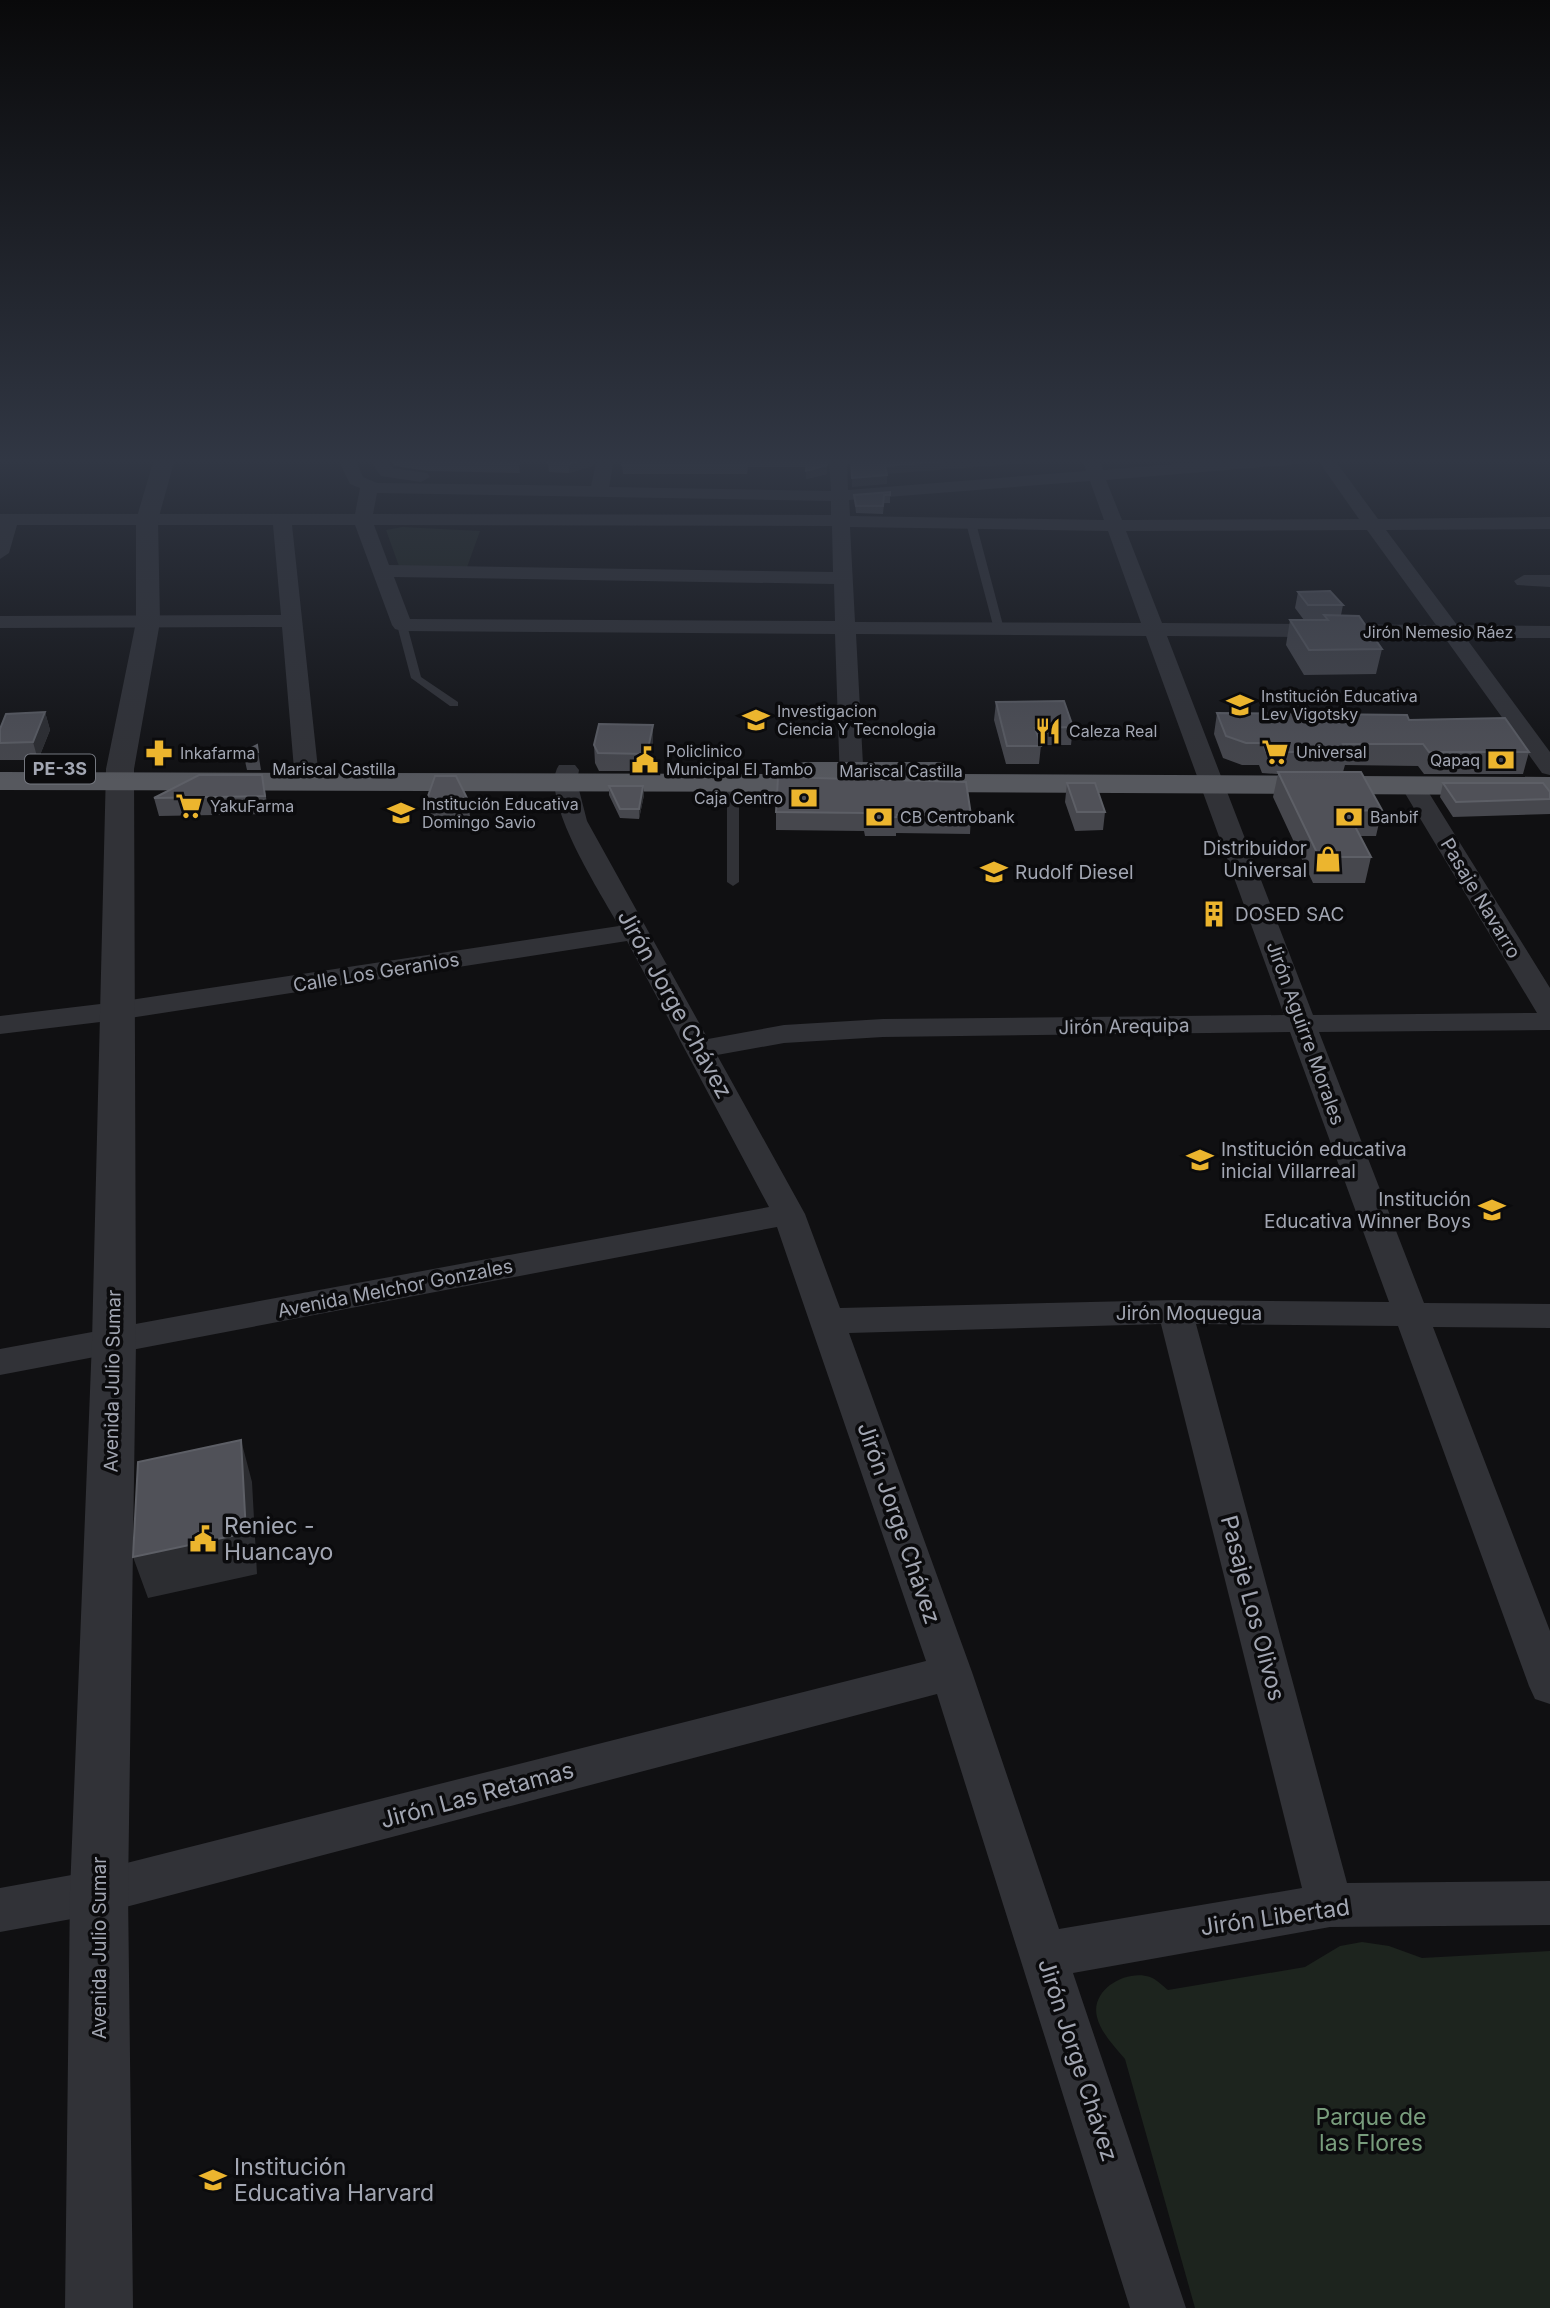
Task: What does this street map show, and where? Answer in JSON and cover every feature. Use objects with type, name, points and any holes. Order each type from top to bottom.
[{"type":"highway","name":"Mariscal Castilla","points":[[0,769],[120,775],[1211,778],[1550,770]]},
{"type":"highway","name":"Mariscal Castilla","points":[[120,775],[306,769],[733,782],[852,777]]},
{"type":"highway","name":"PE-3S","points":[[0,781],[120,775]]},
{"type":"highway","name":"Mariscal Castilla","points":[[1211,778],[1412,785],[1550,786]]},
{"type":"street","name":"Avenida Julio Sumar","points":[[99,2308],[99,1892],[114,1340],[120,775],[148,622],[147,567]]},
{"type":"street","points":[[287,567],[306,769]]},
{"type":"street","points":[[380,567],[402,625]]},
{"type":"street","points":[[841,567],[852,777]]},
{"type":"street","name":"Jirón Aguirre Morales","points":[[1130,567],[1550,1686]]},
{"type":"street","points":[[1404,567],[1550,770]]},
{"type":"street","points":[[382,571],[842,578]]},
{"type":"street","points":[[1524,581],[1550,581]]},
{"type":"street","points":[[0,622],[292,621]]},
{"type":"street","name":"Jirón Nemesio Ráez","points":[[402,625],[1550,632]]},
{"type":"street","name":"Jirón Jorge Chávez","points":[[566,776],[575,821],[789,1214],[951,1672],[1158,2308]]},
{"type":"street","name":"Pasaje Navarro","points":[[1412,785],[1550,1011]]},
{"type":"street","name":"Calle Los Geranios","points":[[0,1025],[117,1011],[636,932]]},
{"type":"street","name":"Jirón Arequipa","points":[[699,1049],[784,1034],[883,1028],[1550,1021]]},
{"type":"street","name":"Avenida Melchor Gonzales","points":[[0,1362],[789,1214]]},
{"type":"street","name":"Jirón Moquegua","points":[[828,1321],[1175,1312],[1550,1316]]},
{"type":"street","name":"Pasaje Los Olivos","points":[[1175,1312],[1330,1905]]},
{"type":"street","name":"Jirón Las Retamas","points":[[0,1910],[99,1892],[951,1672]]},
{"type":"street","name":"Jirón Libertad","points":[[1043,1955],[1330,1905],[1550,1903]]},
{"type":"lane","points":[[983,567],[999,629]]},
{"type":"lane","points":[[402,625],[416,678],[454,705]]},
{"type":"lane","points":[[733,782],[733,882]]},
{"type":"green space","points":[[399,567],[467,567],[466,570],[400,569]]},
{"type":"green space","name":"Parque de las Flores","points":[[1362,1942],[1389,1946],[1422,1958],[1550,1951],[1550,2308],[1195,2308],[1125,2059],[1105,2034],[1097,2017],[1099,1998],[1112,1984],[1131,1976],[1150,1977],[1168,1990],[1305,1967],[1340,1946]]},
{"type":"building","points":[[1330,591],[1343,605],[1308,605],[1298,592]]},
{"type":"building","points":[[1324,615],[1359,616],[1382,649],[1309,650],[1290,620],[1328,620]]},
{"type":"building","points":[[1064,701],[1073,727],[1035,728],[1041,746],[1007,746],[996,702]]},
{"type":"building","points":[[45,712],[33,742],[0,743],[0,729],[6,714]]},
{"type":"building","points":[[1217,713],[1407,715],[1409,720],[1505,718],[1529,752],[1429,752],[1423,744],[1343,744],[1348,752],[1266,752],[1263,743],[1246,743],[1226,736]]},
{"type":"building","points":[[599,724],[653,725],[647,754],[598,753],[594,745]]},
{"type":"building","points":[[257,745],[258,752],[243,752]]},
{"type":"building","points":[[1278,772],[1361,772],[1382,810],[1347,811],[1371,857],[1319,857]]},
{"type":"building","points":[[199,775],[262,775],[265,796],[154,798]]},
{"type":"building","points":[[435,776],[456,776],[467,798],[427,799]]},
{"type":"building","points":[[778,777],[966,782],[971,815],[865,818],[865,813],[776,812]]},
{"type":"building","points":[[1067,783],[1095,783],[1105,812],[1077,812]]},
{"type":"building","points":[[1443,783],[1543,783],[1550,792],[1550,799],[1456,802]]},
{"type":"building","points":[[609,786],[643,786],[639,809],[620,809]]},
{"type":"building","points":[[241,1440],[246,1533],[133,1557],[138,1462]]},
{"type":"place","name":"Institución Educativa Lev Vigotsky","points":[[1240,705]]},
{"type":"place","name":"Investigacion Ciencia Y Tecnologia","points":[[756,720]]},
{"type":"place","name":"Caleza Real","points":[[1048,731]]},
{"type":"place","name":"Universal","points":[[1275,752]]},
{"type":"place","name":"Inkafarma","points":[[159,753]]},
{"type":"place","name":"Policlinico Municipal El Tambo","points":[[645,760]]},
{"type":"place","name":"Qapaq","points":[[1501,760]]},
{"type":"place","name":"Caja Centro","points":[[804,798]]},
{"type":"place","name":"YakuFarma","points":[[189,806]]},
{"type":"place","name":"Institución Educativa Domingo Savio","points":[[401,813]]},
{"type":"place","name":"CB Centrobank","points":[[879,817]]},
{"type":"place","name":"Banbif","points":[[1349,817]]},
{"type":"place","name":"Distribuidor Universal","points":[[1328,859]]},
{"type":"place","name":"Rudolf Diesel","points":[[994,872]]},
{"type":"place","name":"DOSED SAC","points":[[1214,914]]},
{"type":"place","name":"Institución educativa inicial Villarreal","points":[[1200,1160]]},
{"type":"place","name":"Institución Educativa Winner Boys","points":[[1492,1210]]},
{"type":"place","name":"Reniec - Huancayo","points":[[203,1539]]},
{"type":"place","name":"Institución Educativa Harvard","points":[[213,2180]]}]
